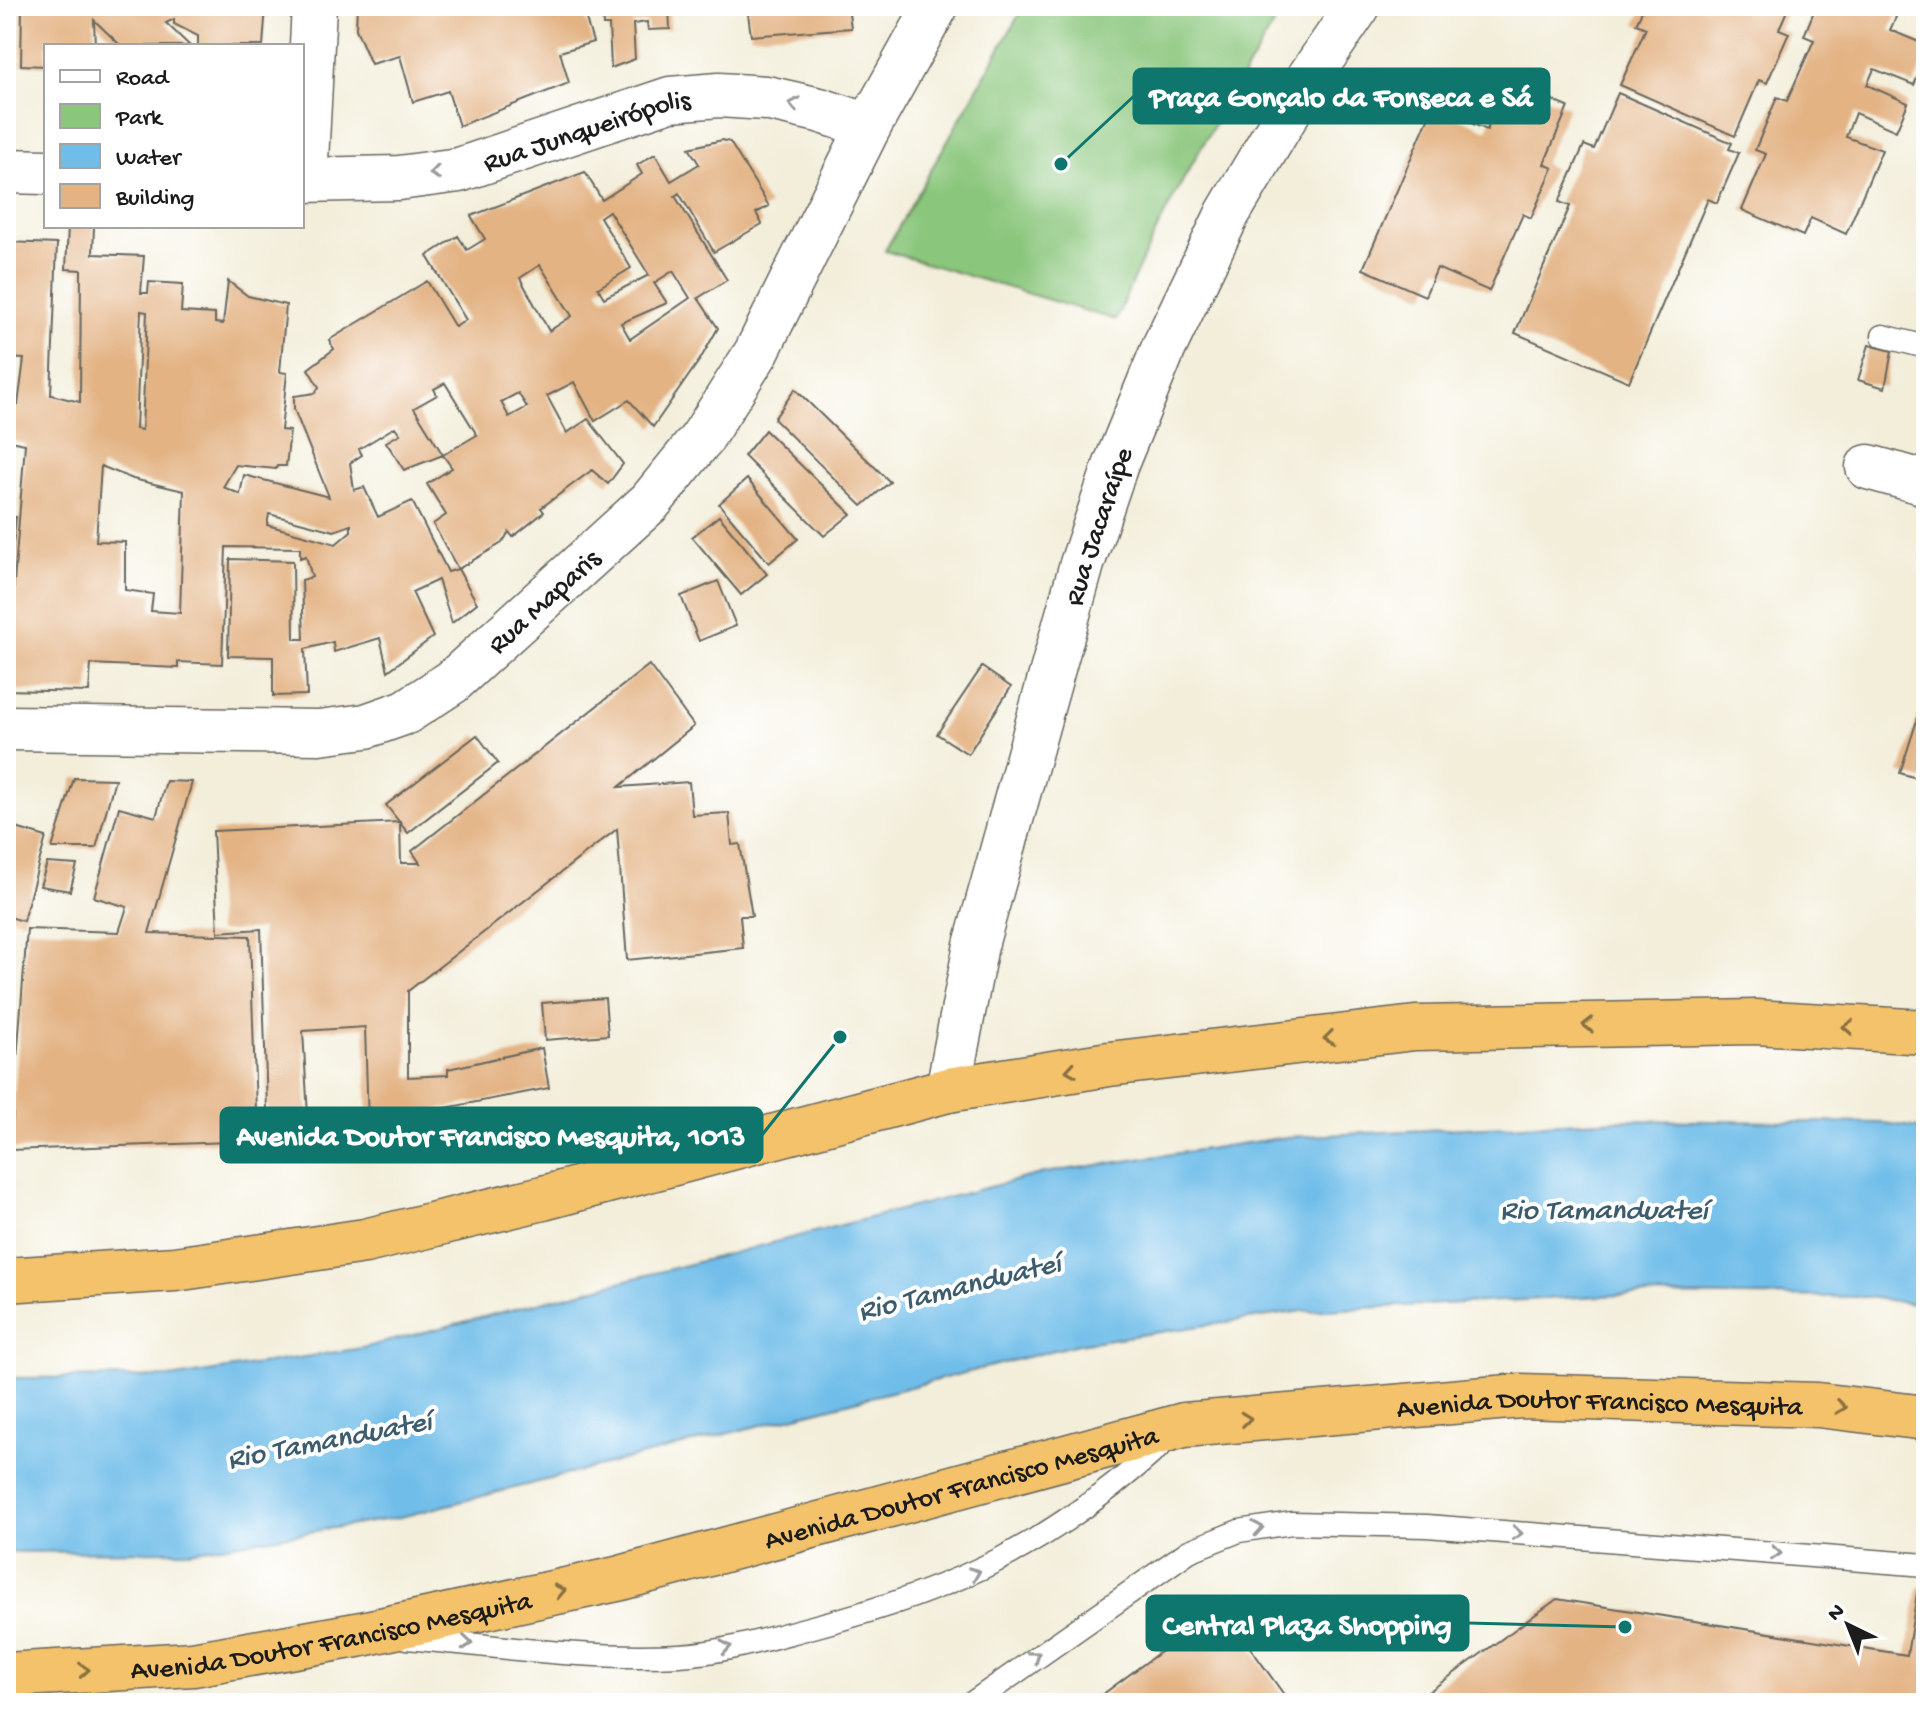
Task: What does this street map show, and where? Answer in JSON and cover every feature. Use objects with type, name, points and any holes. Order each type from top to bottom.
[{"type":"highway","points":[[6,1280],[175,1269],[365,1241],[543,1198],[948,1090],[1109,1064],[1415,1028],[1756,1022],[1926,1032]]},
{"type":"highway","name":"Avenida Doutor Francisco Mesquita","points":[[6,1675],[193,1664],[362,1634],[617,1579],[1184,1425],[1521,1396],[1818,1405],[1926,1418]]},
{"type":"street","points":[[304,180],[314,6]]},
{"type":"street","name":"Rua Maparis","points":[[6,728],[319,732],[366,726],[406,712],[452,682],[650,502],[702,438],[756,353],[869,126],[936,6]]},
{"type":"street","name":"Rua Jacaraípe","points":[[948,1090],[976,945],[1082,564],[1116,464],[1164,347],[1228,213],[1304,85],[1358,6]]},
{"type":"street","name":"Rua Junqueirópolis","points":[[304,180],[399,178],[459,170],[670,99],[719,95],[793,104],[869,126]]},
{"type":"street","points":[[6,171],[44,172]]},
{"type":"street","points":[[1868,467],[1926,483]]},
{"type":"lane","points":[[1883,336],[1926,347]]},
{"type":"lane","points":[[362,1634],[578,1653],[680,1655],[766,1640],[876,1611],[983,1571],[1043,1537],[1113,1490],[1184,1425]]},
{"type":"lane","points":[[972,1703],[1189,1551],[1239,1531],[1292,1523],[1427,1526],[1926,1565]]},
{"type":"green space","points":[[1024,6],[1284,6],[1173,198],[1116,320],[885,251]]},
{"type":"water","name":"Rio Tamanduateí","points":[[1620,1120],[1885,1123],[1926,1129],[1926,1306],[1869,1297],[1622,1295],[1303,1311],[1078,1344],[397,1518],[190,1551],[6,1552],[6,1378],[176,1377],[362,1348],[1044,1173],[1287,1137]]},
{"type":"building","points":[[22,6],[266,6],[263,44],[198,44],[198,36],[174,24],[174,19],[166,23],[188,44],[119,44],[94,20],[95,44],[44,44],[44,66],[21,65]]},
{"type":"building","points":[[357,6],[468,6],[469,10],[482,6],[582,6],[593,42],[560,52],[569,83],[459,126],[448,91],[413,102],[400,56],[371,64],[356,29]]},
{"type":"building","points":[[602,6],[669,6],[670,29],[648,30],[647,22],[633,24],[635,59],[611,68],[609,25],[603,25]]},
{"type":"building","points":[[692,6],[719,6],[719,8],[692,11]]},
{"type":"building","points":[[747,6],[848,6],[851,28],[751,36]]},
{"type":"building","points":[[1644,6],[1789,6],[1779,29],[1789,33],[1767,83],[1759,80],[1735,136],[1620,85],[1646,28],[1636,24]]},
{"type":"building","points":[[1816,6],[1901,6],[1890,30],[1926,45],[1926,57],[1914,85],[1874,69],[1867,85],[1908,103],[1896,131],[1855,113],[1846,137],[1882,150],[1846,234],[1811,218],[1803,236],[1742,210],[1766,154],[1755,150],[1777,97],[1787,101],[1814,40],[1804,36]]},
{"type":"building","points":[[1508,81],[1568,107],[1544,164],[1553,168],[1531,218],[1523,214],[1489,291],[1437,268],[1425,296],[1363,269],[1433,107],[1487,130]]},
{"type":"building","points":[[1618,93],[1732,143],[1729,149],[1739,153],[1717,203],[1708,199],[1629,382],[1515,333],[1570,206],[1559,202],[1584,145],[1594,149]]},
{"type":"building","points":[[722,140],[730,142],[769,206],[756,213],[762,224],[714,252],[679,193],[675,196],[727,280],[698,298],[718,328],[701,358],[653,427],[629,400],[595,421],[574,382],[547,396],[567,433],[588,419],[623,464],[608,484],[592,470],[541,508],[544,512],[513,537],[509,532],[502,543],[458,569],[477,603],[452,623],[438,580],[412,592],[433,637],[388,671],[380,638],[334,652],[333,642],[305,649],[307,695],[273,696],[273,657],[228,656],[230,559],[293,561],[294,639],[304,639],[302,580],[312,577],[306,556],[300,558],[300,548],[226,547],[222,664],[178,662],[178,668],[91,664],[89,692],[6,690],[6,620],[11,620],[25,444],[6,440],[6,411],[8,404],[18,405],[24,359],[6,358],[6,242],[57,244],[51,395],[80,402],[81,270],[66,269],[68,228],[94,228],[93,254],[144,256],[141,293],[148,293],[149,282],[183,284],[181,312],[215,314],[215,323],[223,324],[228,281],[248,296],[286,305],[280,372],[287,373],[281,430],[290,431],[286,466],[277,466],[276,469],[236,465],[223,487],[240,494],[244,475],[329,497],[294,409],[294,396],[315,393],[319,387],[308,369],[334,349],[329,340],[427,281],[455,327],[466,320],[427,256],[458,236],[467,250],[485,239],[471,216],[585,172],[602,200],[642,174],[637,165],[655,154],[671,181],[699,164],[689,148]],"holes":[[[609,211],[649,275],[604,298],[598,288],[631,268],[600,217]],[[540,265],[572,316],[549,331],[520,278]],[[673,271],[690,298],[630,339],[621,323],[667,303],[654,283]],[[141,311],[147,312],[142,430],[136,429]],[[445,383],[477,435],[443,455],[414,408],[437,395],[434,389]],[[518,393],[527,407],[509,417],[501,402]],[[395,427],[400,434],[386,442],[404,470],[443,455],[452,468],[427,484],[446,515],[433,524],[458,569],[448,572],[412,501],[378,517],[364,487],[354,490],[350,463],[362,455],[359,449]],[[101,466],[133,479],[184,491],[180,613],[151,611],[153,594],[125,590],[125,542],[96,541]],[[269,514],[334,531],[351,525],[351,531],[336,544],[267,525]]]},
{"type":"building","points":[[1869,345],[1892,351],[1885,388],[1858,380]]},
{"type":"building","points":[[795,389],[890,482],[862,506],[774,419]]},
{"type":"building","points":[[765,430],[851,514],[824,536],[744,456]]},
{"type":"building","points":[[747,479],[798,539],[769,563],[719,504]]},
{"type":"building","points":[[719,516],[767,574],[741,595],[692,537]]},
{"type":"building","points":[[6,517],[16,517],[8,590],[6,590]]},
{"type":"building","points":[[718,581],[736,626],[699,641],[681,596]]},
{"type":"building","points":[[649,665],[694,726],[619,787],[689,782],[692,815],[729,813],[732,845],[740,844],[752,916],[740,916],[743,948],[627,960],[617,829],[408,991],[408,1077],[448,1075],[448,1069],[542,1048],[549,1088],[368,1123],[365,1027],[303,1031],[309,1133],[268,1139],[261,929],[218,932],[213,831],[400,822],[401,863],[420,863],[412,851]]},
{"type":"building","points":[[982,667],[1011,687],[968,754],[937,734]]},
{"type":"building","points":[[1919,714],[1926,716],[1926,781],[1900,773]]},
{"type":"building","points":[[477,735],[498,763],[408,833],[386,805]]},
{"type":"building","points":[[74,778],[115,779],[96,848],[52,848]]},
{"type":"building","points":[[166,781],[192,782],[149,933],[250,936],[257,1141],[10,1150],[27,929],[119,932],[127,907],[94,897],[119,807],[156,817]]},
{"type":"building","points":[[6,825],[46,837],[23,921],[6,916]]},
{"type":"building","points":[[47,863],[77,865],[70,891],[40,886]]},
{"type":"building","points":[[605,998],[608,1035],[545,1040],[542,1003]]},
{"type":"building","points":[[1918,1587],[1926,1588],[1926,1703],[1413,1703],[1557,1599],[1907,1655]]},
{"type":"building","points":[[1221,1607],[1290,1703],[1091,1703]]},
{"type":"place","name":"Praça Gonçalo da Fonseca e Sá","points":[[1061,164]]},
{"type":"place","name":"Avenida Doutor Francisco Mesquita, 1013","points":[[840,1037]]},
{"type":"place","name":"Central Plaza Shopping","points":[[1625,1627]]}]
